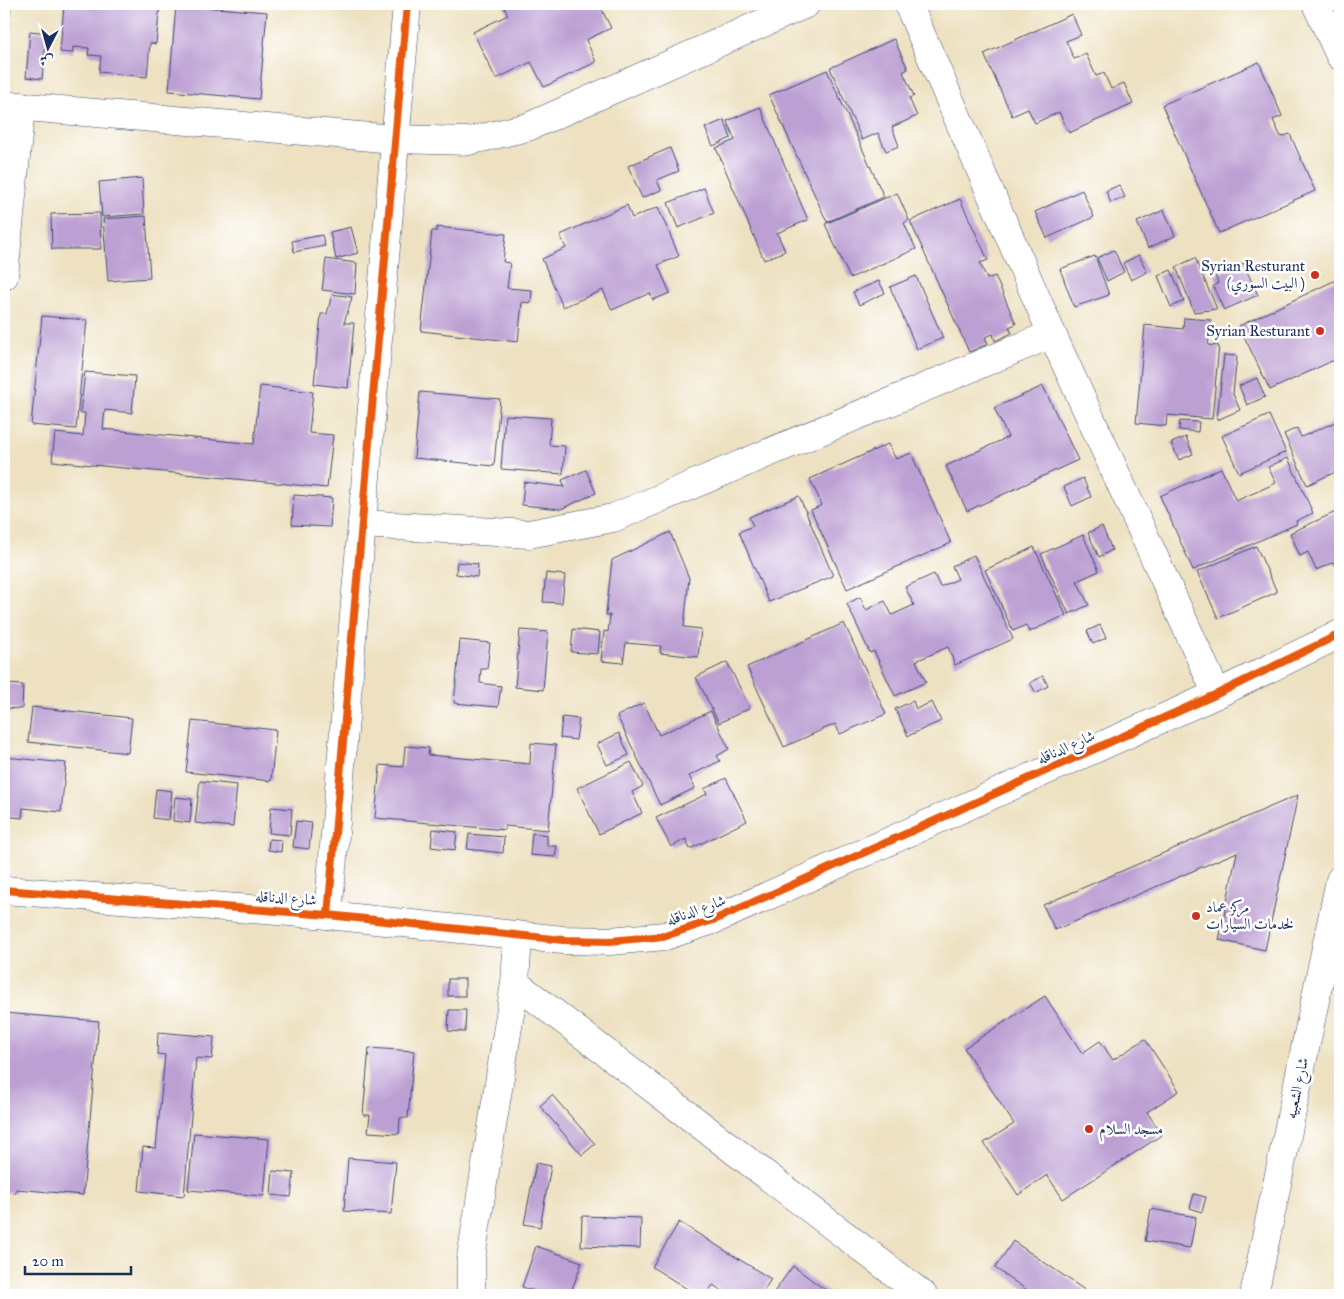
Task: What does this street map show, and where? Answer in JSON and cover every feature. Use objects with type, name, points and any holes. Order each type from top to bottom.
[{"type":"street","points":[[328,915],[407,4]]},
{"type":"street","points":[[4,276],[13,105],[394,139],[469,141],[528,127],[806,4]]},
{"type":"street","points":[[908,4],[1052,334],[1217,694]]},
{"type":"street","points":[[1316,4],[1340,56]]},
{"type":"street","points":[[362,524],[529,534],[613,518],[1052,334]]},
{"type":"street","name":"شارع الدناقله","points":[[4,890],[328,915],[563,940],[610,941],[665,936],[716,919],[1217,694],[1340,634]]},
{"type":"street","name":"شارع الشعبيه","points":[[1254,1295],[1340,880]]},
{"type":"street","points":[[471,1295],[472,1258],[515,983],[518,936]]},
{"type":"street","points":[[515,983],[923,1295]]},
{"type":"building","points":[[4,4],[11,4],[7,44],[4,43]]},
{"type":"building","points":[[64,4],[160,4],[156,44],[150,43],[147,77],[99,72],[101,56],[88,55],[89,48],[73,47],[73,53],[60,52]]},
{"type":"building","points":[[510,4],[525,4],[526,6],[531,4],[599,4],[611,28],[586,40],[596,62],[544,87],[531,62],[496,79],[473,32],[508,15],[504,7]]},
{"type":"building","points":[[176,5],[267,12],[259,99],[169,91]]},
{"type":"building","points":[[1072,14],[1081,35],[1066,41],[1074,59],[1086,54],[1096,76],[1104,73],[1111,89],[1124,83],[1133,104],[1069,133],[1059,112],[1035,123],[1028,109],[1012,116],[984,54]]},
{"type":"building","points":[[30,31],[47,33],[42,79],[26,77]]},
{"type":"building","points":[[894,39],[908,69],[903,72],[914,96],[909,98],[917,116],[892,127],[899,146],[886,151],[878,133],[862,140],[830,68]]},
{"type":"building","points":[[1259,62],[1282,116],[1273,120],[1281,137],[1290,134],[1315,191],[1219,233],[1162,105]]},
{"type":"building","points":[[827,70],[884,197],[827,222],[769,95]]},
{"type":"building","points":[[760,107],[808,220],[777,233],[785,251],[764,260],[716,148],[735,140],[727,121]]},
{"type":"building","points":[[724,120],[731,138],[713,146],[705,128]]},
{"type":"building","points":[[670,148],[679,171],[657,180],[661,190],[642,198],[628,166]]},
{"type":"building","points":[[142,178],[144,214],[102,217],[99,182]]},
{"type":"building","points":[[1119,185],[1125,197],[1111,203],[1106,191]]},
{"type":"building","points":[[704,188],[714,213],[678,228],[668,203]]},
{"type":"building","points":[[1082,190],[1094,217],[1047,238],[1035,212]]},
{"type":"building","points":[[897,193],[909,220],[904,223],[916,249],[850,278],[825,224]]},
{"type":"building","points":[[960,199],[988,260],[980,263],[987,279],[995,276],[1016,324],[1009,327],[1012,333],[995,341],[993,334],[985,337],[988,344],[969,352],[910,221]]},
{"type":"building","points":[[627,205],[632,218],[658,207],[679,256],[658,265],[670,293],[653,300],[650,293],[612,310],[603,290],[563,307],[542,259],[566,248],[560,235]]},
{"type":"building","points":[[1164,210],[1175,236],[1148,248],[1137,222]]},
{"type":"building","points":[[100,213],[101,249],[52,249],[51,214]]},
{"type":"building","points":[[146,216],[150,278],[108,281],[103,219]]},
{"type":"building","points":[[351,227],[358,253],[336,259],[330,232]]},
{"type":"building","points":[[437,227],[506,234],[503,262],[510,263],[507,288],[532,290],[531,303],[522,302],[518,342],[421,331],[432,231],[437,231]]},
{"type":"building","points":[[322,235],[325,246],[294,252],[292,241]]},
{"type":"building","points":[[1114,250],[1124,272],[1107,281],[1097,258]]},
{"type":"building","points":[[1139,255],[1147,272],[1131,280],[1123,263]]},
{"type":"building","points":[[1095,256],[1109,295],[1074,307],[1060,269]]},
{"type":"building","points":[[1195,258],[1217,309],[1194,312],[1176,267]]},
{"type":"building","points":[[326,259],[357,263],[355,294],[322,290]]},
{"type":"building","points":[[1243,263],[1258,295],[1224,310],[1213,286],[1218,283],[1215,275]]},
{"type":"building","points":[[1171,270],[1184,301],[1171,307],[1158,276]]},
{"type":"building","points":[[916,276],[943,338],[917,349],[890,287]]},
{"type":"building","points":[[1340,278],[1340,361],[1332,361],[1270,390],[1239,326]]},
{"type":"building","points":[[879,281],[885,293],[859,305],[853,292]]},
{"type":"building","points":[[332,294],[352,297],[344,323],[354,323],[348,388],[314,384],[321,314],[327,314]]},
{"type":"building","points":[[42,316],[87,320],[76,429],[31,425]]},
{"type":"building","points":[[1184,318],[1211,320],[1208,345],[1219,346],[1212,419],[1167,415],[1166,426],[1136,423],[1145,325],[1183,329]]},
{"type":"building","points":[[1224,355],[1237,356],[1233,394],[1240,410],[1217,420]]},
{"type":"building","points":[[85,372],[135,376],[132,413],[105,410],[103,429],[254,444],[260,386],[313,392],[309,433],[333,435],[327,488],[52,461],[55,433],[83,436],[85,413],[80,413]]},
{"type":"building","points":[[1257,378],[1265,397],[1247,405],[1239,386]]},
{"type":"building","points":[[1043,386],[1078,460],[967,511],[946,466],[1008,437],[994,408]]},
{"type":"building","points":[[420,392],[500,399],[494,466],[414,458]]},
{"type":"building","points":[[505,415],[551,418],[549,445],[565,446],[563,474],[501,469]]},
{"type":"building","points":[[1269,415],[1286,452],[1239,473],[1222,436]]},
{"type":"building","points":[[1340,420],[1340,470],[1307,485],[1284,434],[1297,428],[1301,437]]},
{"type":"building","points":[[1180,421],[1199,422],[1198,432],[1179,430]]},
{"type":"building","points":[[1186,437],[1193,454],[1179,460],[1171,443]]},
{"type":"building","points":[[888,444],[896,459],[911,453],[951,543],[847,589],[811,510],[822,505],[810,479]]},
{"type":"building","points":[[1288,458],[1313,513],[1296,521],[1297,524],[1193,570],[1160,496],[1221,468],[1236,501],[1276,483],[1268,467]]},
{"type":"building","points":[[586,470],[596,493],[561,509],[522,505],[524,482],[565,487],[562,480]]},
{"type":"building","points":[[1083,478],[1091,497],[1072,506],[1064,487]]},
{"type":"building","points":[[294,495],[332,498],[330,527],[292,525]]},
{"type":"building","points":[[799,496],[833,576],[769,602],[739,532],[753,526],[749,517]]},
{"type":"building","points":[[1340,510],[1340,563],[1335,565],[1334,562],[1316,570],[1308,552],[1300,556],[1290,533]]},
{"type":"building","points":[[1102,526],[1112,550],[1099,557],[1088,533]]},
{"type":"building","points":[[670,532],[689,578],[684,627],[701,629],[698,657],[660,653],[661,646],[626,643],[623,663],[601,661],[604,631],[608,632],[610,615],[606,615],[612,560]]},
{"type":"building","points":[[1083,535],[1099,571],[1077,581],[1089,605],[1069,614],[1041,554]]},
{"type":"building","points":[[1256,546],[1277,592],[1218,618],[1197,572]]},
{"type":"building","points":[[1034,547],[1066,615],[1029,632],[1026,625],[1013,631],[985,570]]},
{"type":"building","points":[[974,555],[1013,639],[955,665],[948,647],[916,661],[926,682],[895,696],[874,651],[870,653],[847,604],[860,597],[866,610],[885,601],[892,615],[914,605],[905,587],[934,574],[940,587],[958,579],[952,566]]},
{"type":"building","points":[[457,562],[478,564],[477,577],[456,574]]},
{"type":"building","points":[[546,573],[565,575],[562,603],[543,602]]},
{"type":"building","points":[[844,623],[886,714],[840,734],[835,724],[784,747],[747,667]]},
{"type":"building","points":[[1100,625],[1106,638],[1093,644],[1087,631]]},
{"type":"building","points":[[573,629],[600,632],[598,654],[571,652]]},
{"type":"building","points":[[520,630],[548,632],[543,690],[515,687]]},
{"type":"building","points":[[460,640],[490,643],[487,669],[481,669],[480,683],[501,686],[498,707],[454,703]]},
{"type":"building","points":[[727,662],[750,708],[719,723],[696,677]]},
{"type":"building","points":[[1043,676],[1048,686],[1036,693],[1030,683]]},
{"type":"building","points":[[5,684],[23,685],[22,709],[4,708]]},
{"type":"building","points":[[913,701],[916,709],[932,702],[941,721],[908,736],[895,709]]},
{"type":"building","points":[[644,703],[659,735],[711,711],[729,749],[717,756],[720,761],[689,776],[695,788],[660,805],[617,716]]},
{"type":"building","points":[[32,707],[132,718],[128,753],[28,742]]},
{"type":"building","points":[[562,717],[579,719],[576,740],[560,738]]},
{"type":"building","points":[[192,721],[276,730],[271,781],[186,772]]},
{"type":"building","points":[[619,733],[629,755],[607,765],[597,744]]},
{"type":"building","points":[[531,743],[556,745],[548,830],[505,826],[505,830],[375,818],[380,765],[403,767],[405,746],[429,748],[428,755],[530,764]]},
{"type":"building","points":[[4,757],[66,763],[61,812],[23,808],[22,818],[4,816]]},
{"type":"building","points":[[631,762],[643,786],[632,792],[642,813],[599,834],[577,788]]},
{"type":"building","points":[[726,778],[747,821],[690,849],[686,839],[671,847],[656,818],[707,794],[704,789]]},
{"type":"building","points":[[200,781],[237,785],[233,827],[195,823]]},
{"type":"building","points":[[156,789],[172,791],[169,820],[153,818]]},
{"type":"building","points":[[1298,795],[1265,950],[1219,940],[1237,852],[1055,930],[1043,905]]},
{"type":"building","points":[[175,797],[192,799],[190,823],[173,821]]},
{"type":"building","points":[[271,807],[292,809],[290,835],[269,833]]},
{"type":"building","points":[[296,821],[312,823],[309,849],[293,847]]},
{"type":"building","points":[[433,829],[457,832],[455,850],[431,847]]},
{"type":"building","points":[[532,833],[547,835],[547,846],[557,846],[555,857],[530,855]]},
{"type":"building","points":[[469,834],[504,837],[503,853],[467,849]]},
{"type":"building","points":[[269,839],[282,840],[281,852],[268,850]]},
{"type":"building","points":[[448,979],[465,979],[465,996],[448,996]]},
{"type":"building","points":[[1045,996],[1082,1053],[1100,1041],[1113,1060],[1145,1039],[1179,1091],[1147,1112],[1162,1135],[1063,1199],[1047,1175],[1018,1195],[984,1143],[1014,1124],[964,1048]]},
{"type":"building","points":[[449,1010],[466,1010],[465,1032],[448,1031]]},
{"type":"building","points":[[4,1013],[99,1021],[83,1195],[16,1189],[16,1193],[4,1192]]},
{"type":"building","points":[[158,1032],[214,1037],[212,1059],[196,1058],[184,1196],[139,1191],[143,1147],[156,1148],[165,1055],[157,1054]]},
{"type":"building","points":[[369,1048],[414,1051],[408,1118],[400,1118],[399,1134],[368,1132],[370,1115],[363,1115]]},
{"type":"building","points":[[552,1095],[595,1144],[582,1155],[540,1106]]},
{"type":"building","points":[[194,1133],[269,1139],[264,1196],[188,1190]]},
{"type":"building","points":[[348,1158],[396,1162],[391,1214],[344,1211]]},
{"type":"building","points":[[536,1163],[551,1166],[540,1227],[524,1224]]},
{"type":"building","points":[[273,1171],[294,1173],[291,1197],[271,1195]]},
{"type":"building","points":[[1194,1194],[1206,1197],[1202,1212],[1190,1208]]},
{"type":"building","points":[[1151,1209],[1196,1217],[1190,1248],[1145,1241]]},
{"type":"building","points":[[582,1216],[641,1218],[640,1248],[581,1246]]},
{"type":"building","points":[[679,1222],[771,1279],[761,1295],[729,1295],[713,1285],[706,1295],[697,1295],[652,1267]]},
{"type":"building","points":[[1013,1241],[1092,1295],[1034,1295],[995,1268]]},
{"type":"building","points":[[536,1246],[582,1262],[570,1295],[547,1295],[522,1287]]},
{"type":"building","points":[[793,1266],[832,1295],[772,1295]]},
{"type":"cycle path","points":[[328,915],[407,4]]},
{"type":"cycle path","points":[[4,890],[328,915],[563,940],[610,941],[665,936],[716,919],[1217,694],[1340,634]]},
{"type":"place","name":"Syrian Resturant (البيت السوري )","points":[[1315,275]]},
{"type":"place","name":"Syrian Resturant","points":[[1320,331]]},
{"type":"place","name":"مركز عماد لخدمات السيارات","points":[[1196,916]]},
{"type":"place","name":"مسجد السلام","points":[[1089,1129]]}]
